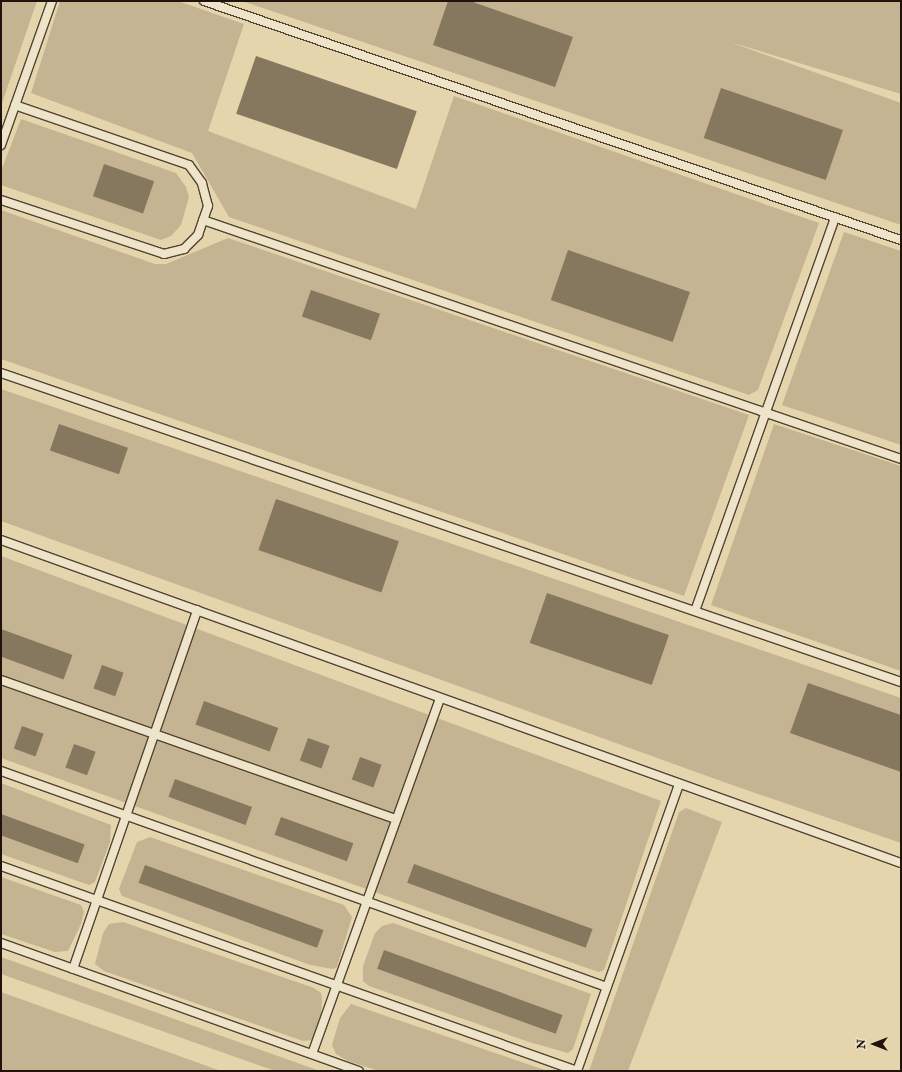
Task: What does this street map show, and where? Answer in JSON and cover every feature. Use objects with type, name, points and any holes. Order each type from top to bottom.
[{"type":"lane","points":[[1,145],[52,1]]},
{"type":"lane","points":[[204,1],[901,240]]},
{"type":"lane","points":[[1,200],[164,254],[184,249],[198,235],[208,206],[204,190],[189,165],[15,105]]},
{"type":"lane","points":[[695,611],[835,217]]},
{"type":"lane","points":[[203,220],[901,459]]},
{"type":"lane","points":[[1,373],[901,682]]},
{"type":"lane","points":[[1,540],[901,863]]},
{"type":"lane","points":[[73,969],[197,610]]},
{"type":"lane","points":[[1,680],[396,819]]},
{"type":"lane","points":[[312,1054],[440,698]]},
{"type":"lane","points":[[1,771],[607,988]]},
{"type":"lane","points":[[1,866],[577,1071],[679,784]]},
{"type":"lane","points":[[1,943],[359,1071]]},
{"type":"shaded area","points":[[1,1],[37,1],[1,106]]},
{"type":"shaded area","points":[[60,1],[178,1],[244,24],[208,131],[416,209],[454,96],[819,223],[758,390],[749,395],[229,217],[192,153],[31,93]]},
{"type":"shaded area","points":[[242,1],[901,1],[901,94],[730,42],[901,103],[901,225]]},
{"type":"shaded area","points":[[21,119],[176,173],[186,187],[189,197],[181,225],[171,236],[161,240],[1,185],[1,171]]},
{"type":"shaded area","points":[[1,210],[155,264],[166,264],[228,238],[749,415],[684,596],[1,359]]},
{"type":"shaded area","points":[[844,232],[901,251],[901,445],[782,405]]},
{"type":"shaded area","points":[[1,389],[901,698],[901,843],[732,785],[1,521]]},
{"type":"shaded area","points":[[774,424],[901,466],[901,671],[711,605]]},
{"type":"shaded area","points":[[1,556],[661,801],[604,970],[599,972],[584,967],[1,758]]},
{"type":"shaded area","points":[[1,783],[111,825],[110,842],[95,882],[89,885],[1,854]]},
{"type":"shaded area","points":[[686,808],[722,822],[628,1071],[589,1071],[679,812]]},
{"type":"shaded area","points":[[150,837],[344,905],[352,917],[337,967],[333,969],[310,965],[122,896],[119,889],[137,842]]},
{"type":"shaded area","points":[[1,877],[81,905],[84,912],[81,924],[68,951],[55,952],[1,934]]},
{"type":"shaded area","points":[[123,922],[314,988],[321,993],[322,999],[321,1016],[312,1040],[303,1041],[104,971],[95,964],[103,933],[109,924]]},
{"type":"shaded area","points":[[393,923],[591,994],[573,1049],[568,1053],[529,1042],[369,986],[363,981],[363,966],[375,933],[382,926]]},
{"type":"shaded area","points":[[1,957],[320,1071],[275,1071],[1,974]]},
{"type":"shaded area","points":[[1,992],[221,1071],[1,1071]]},
{"type":"shaded area","points":[[351,1004],[546,1071],[379,1071],[348,1061],[336,1054],[332,1045],[340,1018]]},
{"type":"building","points":[[448,1],[470,1],[573,37],[555,87],[433,45]]},
{"type":"building","points":[[256,56],[417,111],[397,169],[236,114]]},
{"type":"building","points":[[721,88],[843,130],[826,180],[704,138]]},
{"type":"building","points":[[104,164],[154,181],[143,213],[93,196]]},
{"type":"building","points":[[568,250],[690,292],[673,342],[551,300]]},
{"type":"building","points":[[311,290],[380,314],[371,340],[302,316]]},
{"type":"building","points":[[59,424],[128,448],[119,474],[50,450]]},
{"type":"building","points":[[276,499],[399,541],[381,592],[258,550]]},
{"type":"building","points":[[547,593],[669,635],[652,685],[530,643]]},
{"type":"building","points":[[1,629],[72,655],[64,679],[1,657]]},
{"type":"building","points":[[102,665],[124,673],[115,696],[93,688]]},
{"type":"building","points":[[808,683],[901,715],[901,772],[790,733]]},
{"type":"building","points":[[204,701],[278,728],[270,752],[195,724]]},
{"type":"building","points":[[22,726],[44,734],[35,756],[14,749]]},
{"type":"building","points":[[308,738],[330,746],[321,768],[300,761]]},
{"type":"building","points":[[74,744],[96,752],[87,775],[65,767]]},
{"type":"building","points":[[360,757],[382,765],[373,787],[352,780]]},
{"type":"building","points":[[175,779],[252,807],[246,825],[169,797]]},
{"type":"building","points":[[1,814],[85,844],[78,863],[1,835]]},
{"type":"building","points":[[281,817],[353,843],[347,861],[275,835]]},
{"type":"building","points":[[414,864],[593,929],[586,948],[407,883]]},
{"type":"building","points":[[145,865],[324,930],[317,948],[139,883]]},
{"type":"building","points":[[384,950],[563,1015],[556,1034],[377,969]]}]
